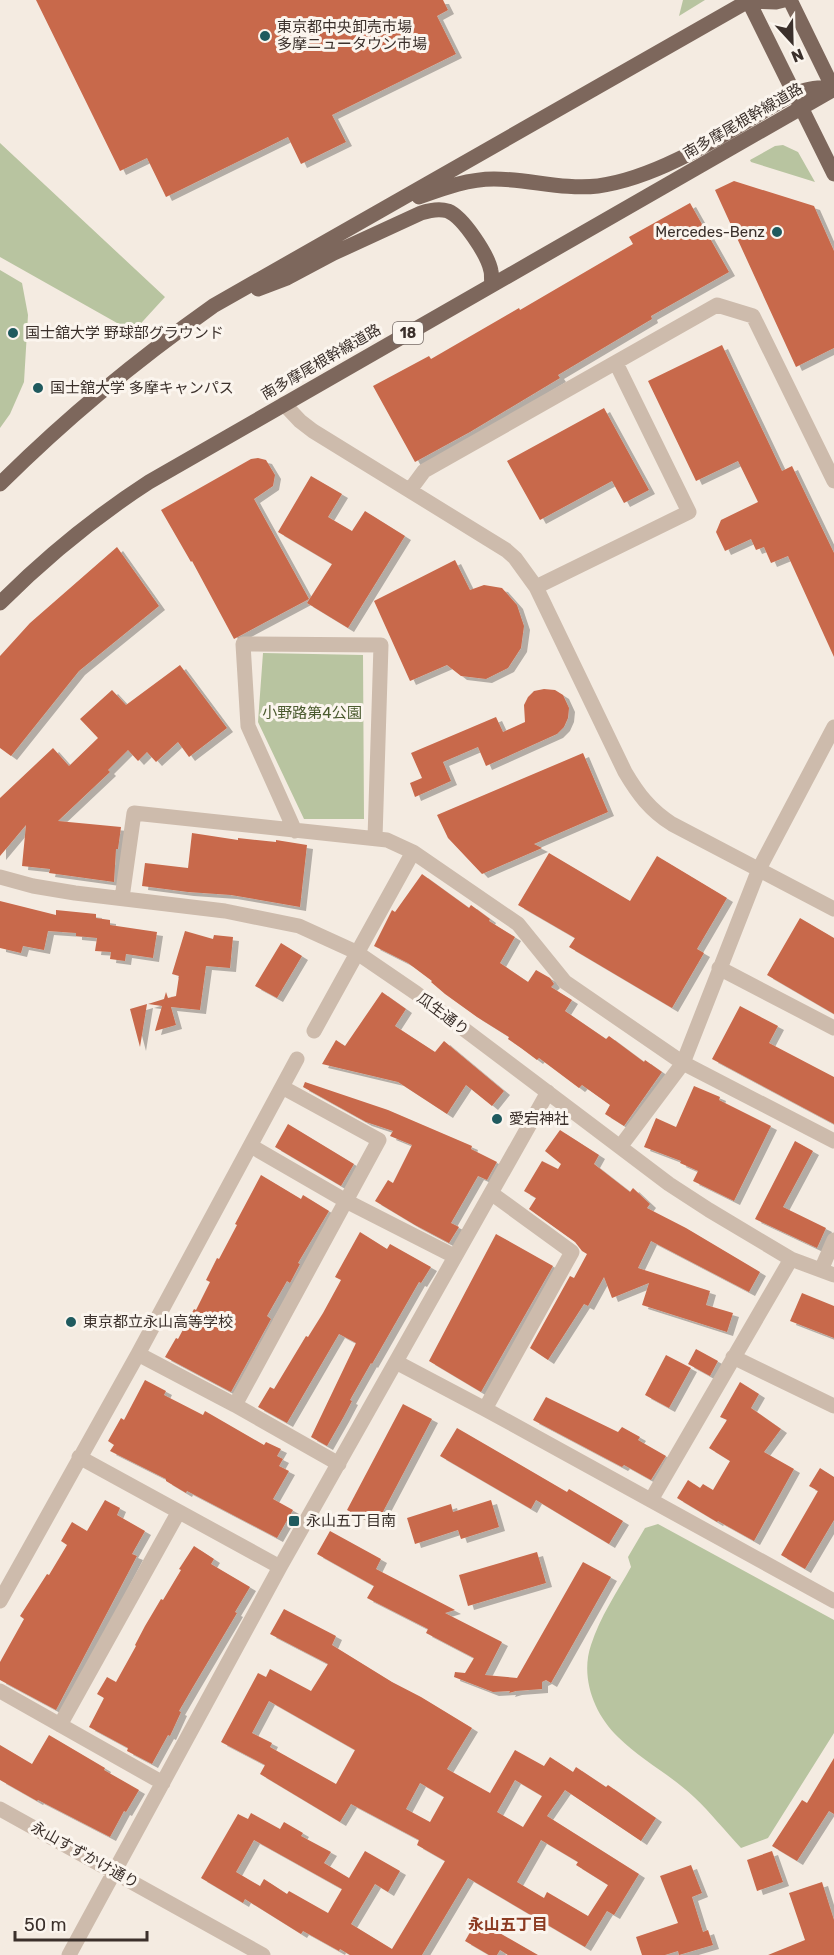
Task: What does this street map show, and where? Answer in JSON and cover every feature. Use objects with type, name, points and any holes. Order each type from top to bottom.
[{"type":"main road","points":[[0,484],[106,388],[150,352],[213,306],[749,0],[776,2],[784,0]]},
{"type":"main road","points":[[749,0],[834,174]]},
{"type":"main road","points":[[790,0],[834,89]]},
{"type":"main road","points":[[379,212],[453,185],[472,181],[511,180],[575,188],[621,182],[665,166],[795,93],[817,87],[834,89]]},
{"type":"main road","name":"南多摩尾根幹線道路","points":[[0,603],[35,570],[110,508],[149,482],[834,89]]},
{"type":"main road","points":[[213,306],[287,278],[334,253],[432,210],[446,210],[464,222],[488,263],[492,285]]},
{"type":"street","points":[[410,490],[424,471],[717,305],[753,316],[834,481]]},
{"type":"street","points":[[536,587],[689,513],[616,363]]},
{"type":"street","points":[[284,404],[313,431],[506,550],[515,558],[536,587],[567,655],[637,794],[655,812],[672,824],[834,909]]},
{"type":"street","points":[[295,831],[248,726],[243,644],[381,645],[375,838]]},
{"type":"street","points":[[620,1147],[682,1063],[759,869],[834,727]]},
{"type":"street","points":[[122,898],[134,813],[387,840],[413,852],[518,924],[565,982],[682,1063],[834,1141]]},
{"type":"street","points":[[314,1031],[413,852]]},
{"type":"street","name":"瓜生通り","points":[[0,877],[33,886],[75,893],[225,911],[299,926],[356,952],[416,993],[669,1184],[791,1259],[827,1273]]},
{"type":"street","points":[[719,968],[834,1028]]},
{"type":"street","points":[[0,1601],[138,1354],[297,1059]]},
{"type":"street","points":[[235,1405],[379,1140],[282,1087]]},
{"type":"street","points":[[69,1955],[280,1567],[548,1092]]},
{"type":"street","points":[[251,1146],[346,1201],[454,1256]]},
{"type":"street","points":[[485,1409],[572,1252],[491,1193]]},
{"type":"street","points":[[827,1273],[834,1240]]},
{"type":"street","points":[[651,1500],[791,1259]]},
{"type":"street","points":[[138,1354],[235,1405],[339,1464]]},
{"type":"street","points":[[733,1357],[834,1406]]},
{"type":"street","points":[[396,1362],[834,1601]]},
{"type":"street","points":[[79,1457],[280,1567]]},
{"type":"street","points":[[60,1725],[178,1513]]},
{"type":"street","points":[[0,1691],[163,1784]]},
{"type":"street","name":"永山すずかけ通り","points":[[0,1809],[263,1955]]},
{"type":"green space","points":[[683,0],[705,0],[679,16]]},
{"type":"green space","points":[[0,143],[165,297],[133,332],[0,257]]},
{"type":"green space","points":[[783,145],[798,152],[815,182],[750,160],[775,146]]},
{"type":"green space","name":"国士舘大学 野球部グラウンド","points":[[0,270],[22,283],[28,315],[24,382],[10,414],[0,428]]},
{"type":"green space","name":"小野路第4公園","points":[[263,653],[363,655],[364,819],[304,819],[258,722]]},
{"type":"green space","points":[[658,1524],[834,1620],[834,1733],[768,1838],[741,1848],[694,1797],[636,1753],[609,1728],[591,1694],[587,1670],[591,1645],[609,1605],[631,1567],[628,1557],[645,1528]]},
{"type":"building","points":[[36,0],[443,0],[448,10],[437,16],[456,54],[332,115],[346,142],[301,164],[288,137],[166,197],[147,158],[120,171]]},
{"type":"building","points":[[734,181],[814,206],[834,251],[834,348],[796,367],[715,190]]},
{"type":"building","points":[[690,203],[729,272],[651,316],[652,319],[558,375],[560,378],[415,462],[373,386],[429,356],[431,359],[519,308],[520,310],[633,244],[629,237]]},
{"type":"building","points":[[722,345],[782,471],[792,466],[834,553],[834,657],[788,556],[771,563],[764,547],[756,550],[751,539],[725,551],[716,532],[721,520],[758,502],[738,461],[696,481],[648,381]]},
{"type":"building","points":[[604,408],[649,490],[624,503],[612,481],[540,520],[507,461]]},
{"type":"building","points":[[251,459],[266,460],[275,475],[273,486],[254,499],[309,599],[234,639],[192,561],[161,510]]},
{"type":"building","points":[[311,476],[342,494],[328,517],[352,531],[365,511],[405,536],[348,628],[307,603],[332,564],[278,532]]},
{"type":"building","points":[[117,547],[159,606],[79,671],[11,756],[0,748],[0,656],[30,623]]},
{"type":"building","points":[[455,560],[470,590],[484,585],[502,588],[517,605],[524,626],[521,648],[508,668],[486,679],[461,676],[447,665],[410,681],[374,601]]},
{"type":"building","points":[[180,665],[227,728],[189,757],[178,742],[156,762],[147,752],[138,761],[128,750],[108,770],[110,772],[58,821],[121,827],[118,849],[116,849],[114,882],[49,873],[50,869],[22,866],[26,825],[0,856],[0,798],[53,748],[69,766],[98,738],[80,719],[112,690],[126,705]]},
{"type":"building","points":[[555,690],[563,695],[569,708],[564,727],[557,734],[486,766],[478,747],[443,762],[451,781],[415,797],[410,783],[422,778],[411,753],[496,717],[503,732],[525,722],[524,705],[528,697],[534,691]]},
{"type":"building","points":[[583,753],[608,812],[534,844],[542,848],[482,874],[448,838],[437,815]]},
{"type":"building","points":[[192,833],[238,840],[238,838],[276,842],[276,840],[307,845],[300,907],[231,895],[142,886],[145,863],[188,868]]},
{"type":"building","points":[[549,853],[630,901],[657,856],[727,898],[697,949],[704,953],[672,1008],[569,947],[575,938],[518,905]]},
{"type":"building","points":[[422,874],[469,908],[471,905],[490,919],[489,921],[515,937],[500,963],[528,982],[536,970],[550,978],[554,984],[551,987],[572,1000],[565,1011],[606,1039],[609,1036],[644,1062],[645,1060],[662,1072],[624,1126],[605,1114],[610,1105],[582,1085],[579,1088],[539,1058],[537,1060],[508,1039],[509,1037],[445,994],[408,963],[374,946],[392,910],[395,912]]},
{"type":"building","points":[[0,901],[56,915],[56,910],[96,914],[96,918],[110,920],[110,925],[157,932],[153,958],[126,954],[125,961],[110,959],[111,952],[95,951],[97,938],[76,936],[76,933],[48,931],[44,950],[23,946],[21,953],[0,948]]},
{"type":"building","points":[[800,918],[834,938],[834,1014],[767,975]]},
{"type":"building","points":[[185,931],[213,939],[214,935],[233,937],[230,968],[206,966],[200,1010],[171,1007],[176,1025],[155,1031],[162,1006],[148,1004],[164,999],[166,992],[168,998],[176,996],[179,976],[172,974]]},
{"type":"building","points":[[281,943],[302,956],[277,998],[255,986]]},
{"type":"building","points":[[382,992],[406,1009],[395,1026],[435,1052],[444,1041],[504,1091],[492,1106],[466,1085],[447,1114],[398,1082],[322,1064],[336,1040],[345,1046]]},
{"type":"building","points":[[147,1004],[140,1047],[130,1009]]},
{"type":"building","points":[[740,1006],[778,1026],[769,1043],[834,1077],[834,1124],[712,1059]]},
{"type":"building","points":[[305,1082],[388,1110],[472,1146],[471,1149],[497,1162],[487,1180],[478,1176],[451,1223],[459,1227],[449,1243],[375,1201],[388,1180],[393,1183],[412,1145],[390,1136],[393,1131],[366,1122],[303,1087]]},
{"type":"building","points":[[694,1086],[720,1097],[719,1100],[771,1126],[734,1201],[693,1181],[698,1171],[680,1163],[681,1161],[644,1147],[656,1118],[676,1127]]},
{"type":"building","points":[[288,1124],[354,1164],[341,1186],[275,1147]]},
{"type":"building","points":[[560,1130],[599,1155],[594,1164],[630,1192],[633,1188],[650,1204],[647,1208],[686,1228],[760,1272],[749,1292],[651,1241],[638,1268],[710,1291],[706,1305],[733,1313],[727,1332],[642,1305],[649,1283],[612,1298],[604,1277],[588,1306],[584,1304],[548,1360],[530,1348],[570,1276],[574,1278],[587,1254],[575,1242],[529,1209],[536,1198],[524,1191],[542,1161],[558,1169],[561,1164],[545,1151]]},
{"type":"building","points":[[795,1141],[813,1151],[783,1207],[826,1228],[817,1248],[755,1219]]},
{"type":"building","points":[[261,1175],[301,1199],[303,1195],[329,1211],[298,1263],[300,1264],[290,1283],[287,1281],[267,1316],[271,1319],[231,1392],[165,1357],[176,1338],[178,1339],[194,1309],[196,1310],[210,1282],[206,1280],[237,1225],[235,1224]]},
{"type":"building","points":[[360,1232],[387,1249],[390,1244],[431,1267],[421,1283],[419,1282],[371,1363],[327,1446],[311,1437],[356,1343],[339,1334],[287,1423],[258,1407],[270,1387],[274,1389],[306,1336],[308,1337],[323,1313],[341,1280],[335,1277]]},
{"type":"building","points":[[496,1234],[553,1266],[481,1392],[429,1361]]},
{"type":"building","points":[[802,1293],[834,1306],[834,1338],[790,1321]]},
{"type":"building","points":[[696,1349],[718,1361],[710,1376],[688,1364]]},
{"type":"building","points":[[666,1355],[691,1368],[669,1408],[645,1395]]},
{"type":"building","points":[[145,1380],[166,1391],[164,1395],[203,1415],[205,1411],[264,1445],[266,1442],[281,1449],[277,1456],[283,1459],[279,1466],[289,1471],[273,1499],[293,1510],[277,1538],[187,1491],[186,1493],[166,1479],[110,1451],[114,1445],[108,1441],[121,1418],[124,1420]]},
{"type":"building","points":[[740,1382],[759,1394],[751,1408],[781,1429],[764,1452],[794,1469],[754,1541],[677,1498],[688,1480],[700,1488],[703,1484],[713,1490],[730,1461],[709,1448],[727,1420],[720,1417]]},
{"type":"building","points":[[546,1397],[618,1432],[622,1427],[640,1437],[638,1440],[666,1456],[651,1480],[533,1420]]},
{"type":"building","points":[[403,1404],[432,1419],[376,1525],[347,1510]]},
{"type":"building","points":[[457,1428],[567,1492],[569,1489],[623,1521],[609,1544],[536,1500],[531,1509],[440,1456]]},
{"type":"building","points":[[820,1468],[834,1477],[834,1520],[805,1569],[781,1555],[818,1491],[809,1486]]},
{"type":"building","points":[[105,1500],[120,1508],[117,1515],[145,1531],[132,1554],[137,1556],[56,1710],[0,1680],[0,1662],[24,1619],[20,1616],[67,1545],[61,1541],[72,1522],[87,1531]]},
{"type":"building","points":[[491,1500],[499,1527],[461,1539],[458,1530],[415,1544],[407,1518],[451,1504],[453,1512]]},
{"type":"building","points":[[330,1531],[381,1559],[376,1569],[455,1610],[445,1613],[502,1642],[485,1675],[517,1678],[583,1562],[611,1577],[551,1683],[546,1680],[542,1682],[542,1689],[509,1693],[510,1691],[493,1692],[454,1677],[455,1672],[465,1673],[474,1658],[426,1633],[428,1629],[367,1598],[374,1586],[317,1554]]},
{"type":"building","points":[[194,1546],[214,1559],[211,1564],[250,1587],[179,1711],[181,1712],[170,1736],[168,1735],[152,1764],[89,1727],[104,1698],[97,1694],[107,1677],[116,1682],[145,1626]]},
{"type":"building","points":[[537,1552],[546,1583],[468,1606],[459,1575]]},
{"type":"building","points":[[284,1609],[336,1636],[332,1645],[472,1728],[447,1769],[490,1793],[515,1750],[544,1766],[550,1757],[573,1772],[576,1767],[606,1787],[608,1785],[656,1818],[641,1841],[565,1790],[547,1816],[639,1874],[614,1915],[607,1911],[585,1947],[468,1878],[422,1955],[350,1955],[303,1931],[301,1934],[245,1899],[243,1903],[201,1878],[238,1814],[248,1819],[251,1813],[280,1829],[284,1822],[303,1833],[301,1836],[331,1852],[324,1863],[349,1878],[365,1851],[400,1871],[388,1892],[375,1884],[351,1924],[392,1949],[445,1861],[417,1845],[419,1840],[351,1804],[340,1822],[260,1774],[265,1765],[221,1742],[258,1673],[266,1677],[270,1669],[311,1691],[328,1664],[270,1634]],"holes":[[[269,1701],[355,1750],[336,1784],[270,1747],[272,1743],[252,1733]],[[515,1780],[542,1796],[523,1827],[497,1812]],[[420,1783],[444,1797],[430,1822],[406,1809]],[[254,1840],[342,1889],[328,1913],[289,1891],[287,1894],[264,1879],[260,1886],[236,1872]],[[541,1840],[578,1862],[576,1865],[608,1885],[588,1916],[547,1892],[544,1898],[517,1882]]]},
{"type":"building","points":[[49,1735],[139,1790],[110,1837],[0,1780],[0,1745],[32,1764]]},
{"type":"building","points":[[834,1758],[834,1814],[829,1811],[797,1861],[772,1846],[802,1800],[807,1803]]},
{"type":"building","points":[[772,1851],[783,1882],[757,1891],[747,1860]]},
{"type":"building","points":[[691,1865],[702,1893],[692,1897],[703,1932],[708,1930],[713,1945],[679,1955],[678,1951],[665,1955],[642,1955],[636,1937],[678,1923],[660,1876]]},
{"type":"building","points":[[822,1882],[834,1920],[834,1955],[768,1955],[805,1940],[789,1893]]},
{"type":"building","points":[[477,1920],[538,1955],[508,1955],[500,1950],[497,1955],[489,1955],[465,1941]]},
{"type":"place","name":"東京都中央卸売市場 多摩ニュータウン市場","points":[[265,36]]},
{"type":"place","name":"Mercedes-Benz","points":[[777,232]]},
{"type":"place","name":"国士舘大学 野球部グラウンド","points":[[13,333]]},
{"type":"place","name":"国士舘大学 多摩キャンパス","points":[[38,388]]},
{"type":"place","name":"愛宕神社","points":[[497,1119]]},
{"type":"place","name":"東京都立永山高等学校","points":[[71,1322]]},
{"type":"place","name":"永山五丁目南","points":[[294,1521]]},
{"type":"district","name":"永山五丁目","points":[[508,1924]]}]
